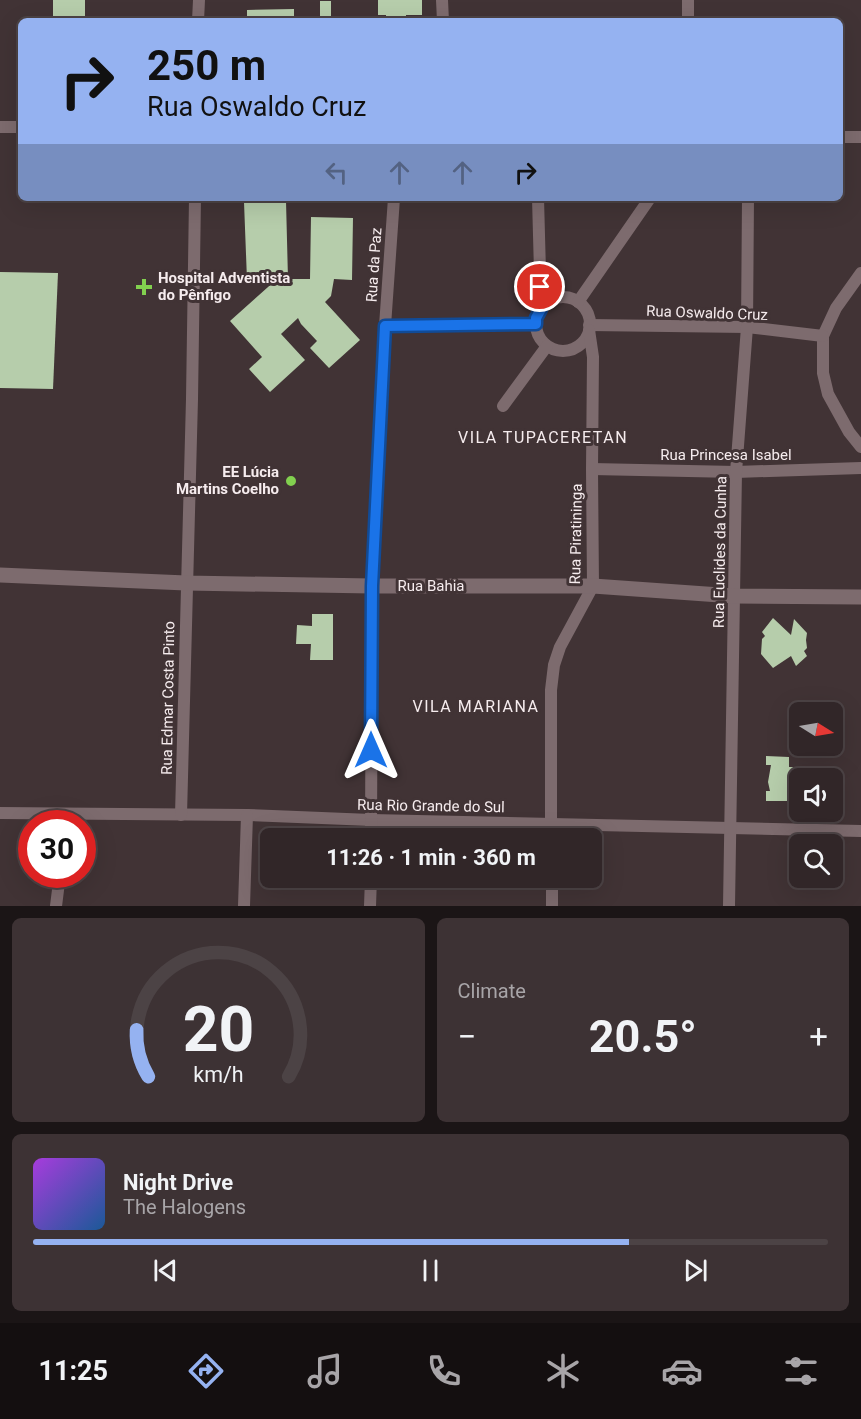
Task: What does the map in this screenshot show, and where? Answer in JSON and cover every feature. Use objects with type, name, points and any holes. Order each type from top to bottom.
[{"type":"street","points":[[198,18],[199,0]]},
{"type":"street","points":[[442,0],[443,18]]},
{"type":"street","points":[[688,0],[688,18]]},
{"type":"street","points":[[0,127],[18,128]]},
{"type":"street","points":[[843,137],[861,137]]},
{"type":"street","name":"Rua Edmar Costa Pinto","points":[[181,815],[195,201]]},
{"type":"street","name":"Rua da Paz","points":[[371,828],[372,586],[394,201]]},
{"type":"street","points":[[538,201],[541,309]]},
{"type":"street","points":[[578,302],[648,201]]},
{"type":"street","name":"Rua Euclides da Cunha","points":[[729,906],[736,472],[747,327],[748,201]]},
{"type":"street","points":[[861,273],[836,308],[823,336],[823,373],[828,394],[849,432],[861,447]]},
{"type":"street","points":[[558,298],[569,298],[578,302],[585,310],[589,320],[585,340],[577,347],[567,351],[557,351],[547,346],[540,339],[536,329],[536,318],[541,309],[548,301],[558,298]]},
{"type":"street","points":[[385,326],[536,324]]},
{"type":"street","name":"Rua Oswaldo Cruz","points":[[589,327],[747,327],[823,336]]},
{"type":"street","name":"Rua Piratininga","points":[[551,828],[551,690],[554,665],[560,647],[593,586],[594,357],[589,327]]},
{"type":"street","points":[[503,406],[547,346]]},
{"type":"street","name":"Rua Princesa Isabel","points":[[592,469],[736,472],[861,468]]},
{"type":"street","name":"Rua Bahia","points":[[0,575],[186,583],[593,586],[734,596],[861,597]]},
{"type":"street","name":"Rua Rio Grande do Sul","points":[[0,813],[18,815]]},
{"type":"street","points":[[244,906],[247,815]]},
{"type":"street","name":"Rua Rio Grande do Sul","points":[[96,818],[247,815],[861,831]]},
{"type":"street","points":[[56,906],[58,888]]},
{"type":"street","points":[[370,888],[370,906]]},
{"type":"street","points":[[552,888],[552,906]]},
{"type":"building","points":[[53,0],[85,0],[85,18],[53,18]]},
{"type":"building","points":[[378,0],[422,0],[422,15],[386,18],[386,15],[378,15]]},
{"type":"building","points":[[320,1],[331,1],[331,18],[320,18]]},
{"type":"building","points":[[294,9],[294,18],[247,18],[247,10]]},
{"type":"building","points":[[286,201],[288,279],[310,279],[311,217],[353,218],[352,280],[334,279],[331,296],[325,302],[360,340],[329,368],[310,348],[317,341],[298,318],[281,334],[305,360],[270,392],[249,369],[262,357],[230,321],[277,279],[247,280],[244,202]]},
{"type":"building","points":[[0,272],[58,273],[53,389],[0,388]]},
{"type":"building","points":[[312,614],[333,614],[333,660],[310,660],[311,644],[296,644],[297,625],[312,626]]},
{"type":"building","points":[[773,618],[791,635],[794,619],[807,633],[807,648],[804,651],[807,656],[796,666],[791,656],[773,668],[761,654],[762,639],[765,636],[762,632]]},
{"type":"building","points":[[766,756],[789,757],[789,767],[793,768],[789,768],[789,801],[766,801],[766,791],[770,791],[768,782],[771,765],[766,765]]},
{"type":"place","name":"Hospital Adventista do Pênfigo","points":[[144,287]]},
{"type":"place","name":"EE Lúcia Martins Coelho","points":[[291,481]]},
{"type":"district","name":"VILA TUPACERETAN","points":[[543,437]]},
{"type":"district","name":"VILA MARIANA","points":[[476,706]]},
{"type":"route","points":[[371,750],[372,586],[385,326],[536,324],[536,318],[541,309],[540,287]]}]
